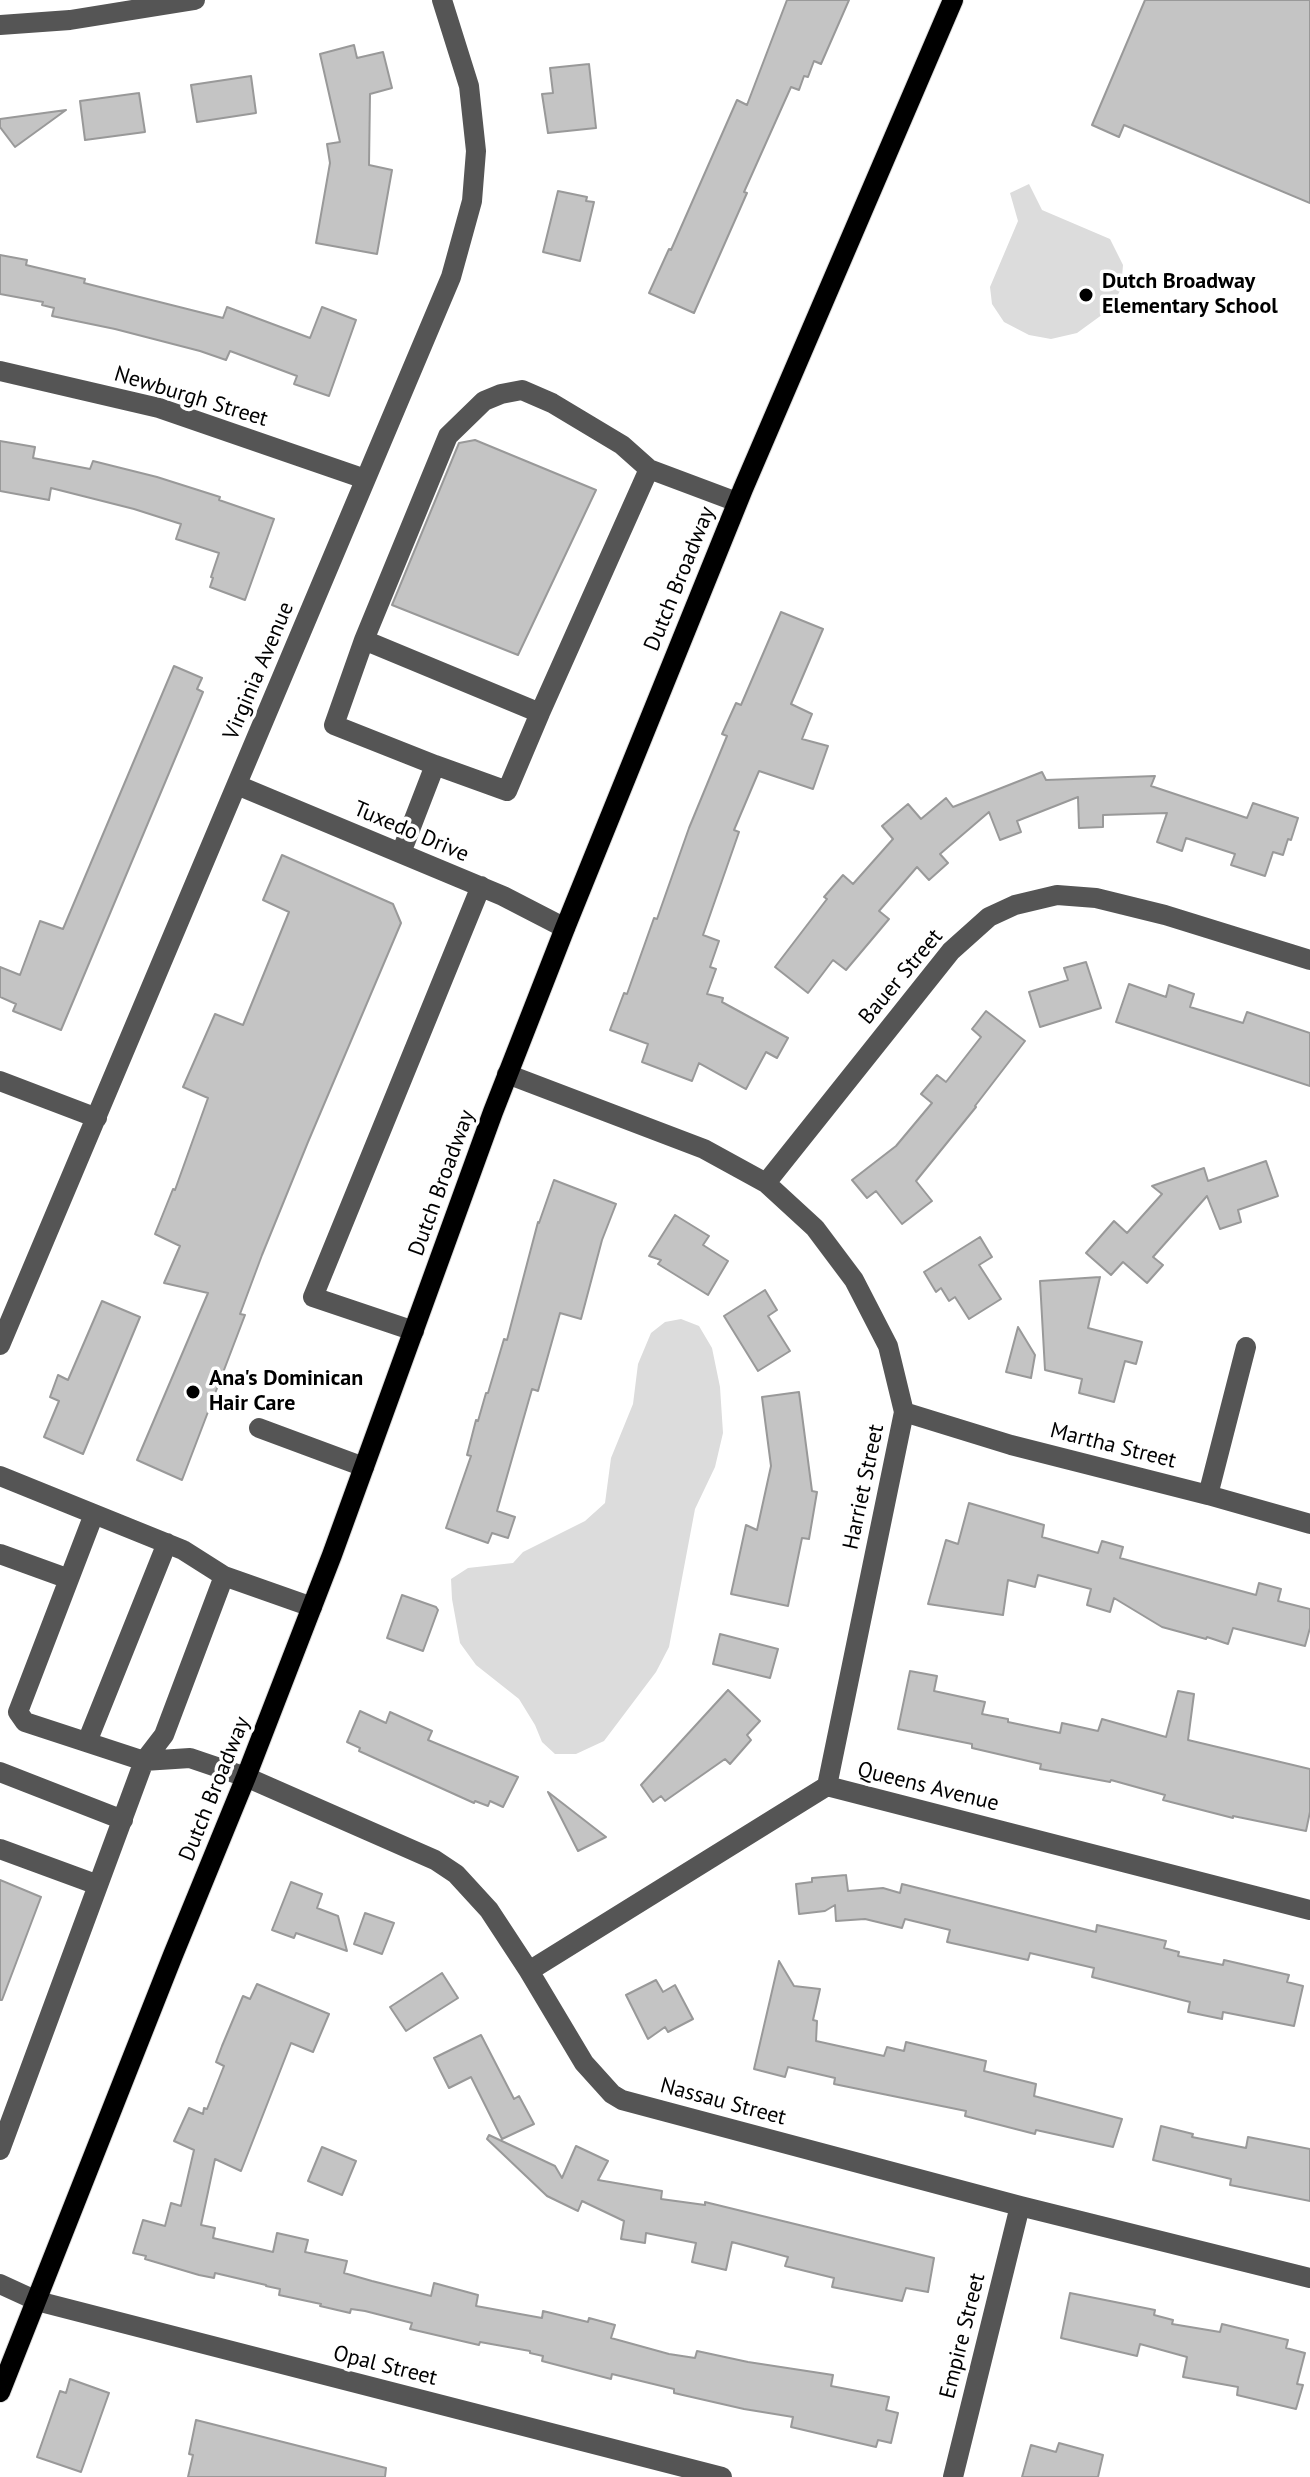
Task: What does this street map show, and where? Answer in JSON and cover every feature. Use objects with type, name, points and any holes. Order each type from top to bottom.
[{"type":"main road","name":"Dutch Broadway","points":[[0,2392],[312,1607],[507,1074],[565,928],[737,502],[953,0]]},
{"type":"street","points":[[0,25],[70,20],[139,4],[195,0]]},
{"type":"street","name":"Virginia Avenue","points":[[0,1345],[451,277],[472,201],[476,151],[469,86],[442,0]]},
{"type":"street","name":"Newburgh Street","points":[[0,371],[159,408],[365,479]]},
{"type":"street","points":[[649,469],[507,791],[334,725],[364,640],[448,436],[484,401],[522,390],[552,403],[622,445],[649,469],[737,502]]},
{"type":"street","points":[[364,640],[540,713]]},
{"type":"street","points":[[401,853],[435,765]]},
{"type":"street","name":"Tuxedo Drive","points":[[237,785],[481,886],[565,928]]},
{"type":"street","points":[[414,1331],[313,1297],[481,886]]},
{"type":"street","name":"Bauer Street","points":[[766,1183],[951,951],[989,917],[1015,905],[1057,895],[1096,898],[1165,915],[1310,960]]},
{"type":"street","name":"Harriet Street","points":[[507,1074],[704,1149],[766,1183],[815,1228],[854,1280],[888,1346],[904,1412],[827,1786]]},
{"type":"street","points":[[0,1081],[97,1118]]},
{"type":"street","points":[[1208,1495],[1246,1347]]},
{"type":"street","name":"Martha Street","points":[[904,1412],[1011,1445],[1310,1524]]},
{"type":"street","points":[[259,1428],[364,1467]]},
{"type":"street","points":[[0,1476],[183,1550],[224,1576],[312,1607]]},
{"type":"street","points":[[94,1514],[18,1712],[25,1722],[144,1761]]},
{"type":"street","points":[[87,1742],[167,1543]]},
{"type":"street","points":[[0,1554],[69,1579]]},
{"type":"street","points":[[0,2150],[144,1761],[164,1735],[224,1576]]},
{"type":"street","name":"Nassau Street","points":[[144,1761],[190,1758],[246,1777],[435,1860],[456,1874],[489,1910],[584,2063],[612,2094],[622,2100],[1020,2206],[1310,2278]]},
{"type":"street","points":[[0,1772],[123,1820]]},
{"type":"street","name":"Queens Avenue","points":[[529,1971],[827,1786],[1310,1910]]},
{"type":"street","points":[[0,1849],[98,1885]]},
{"type":"street","name":"Empire Street","points":[[953,2477],[1020,2206]]},
{"type":"street","name":"Opal Street","points":[[0,2284],[37,2301],[722,2477]]},
{"type":"shaded area","points":[[1029,184],[1042,210],[1110,239],[1123,265],[1121,289],[1110,309],[1077,333],[1051,339],[1029,335],[1004,322],[992,304],[990,287],[1018,221],[1010,193]]},
{"type":"shaded area","points":[[681,1319],[699,1326],[712,1348],[720,1387],[723,1433],[715,1467],[695,1509],[669,1647],[656,1672],[604,1741],[576,1754],[555,1754],[542,1742],[519,1699],[476,1665],[460,1643],[451,1579],[468,1568],[513,1563],[523,1552],[585,1521],[605,1503],[611,1458],[633,1404],[638,1364],[651,1333],[665,1322]]},
{"type":"building","points":[[787,0],[849,0],[821,64],[814,61],[799,90],[791,87],[694,313],[649,293],[737,100],[747,105]]},
{"type":"building","points":[[1145,0],[1310,0],[1310,203],[1124,125],[1119,137],[1092,125]]},
{"type":"building","points":[[354,45],[357,58],[383,52],[392,88],[370,94],[369,165],[392,170],[377,254],[316,243],[330,163],[327,144],[340,142],[320,54]]},
{"type":"building","points":[[589,64],[596,128],[548,133],[542,94],[553,93],[550,68]]},
{"type":"building","points":[[251,76],[256,113],[197,122],[191,85]]},
{"type":"building","points":[[139,93],[145,132],[85,140],[80,101]]},
{"type":"building","points":[[66,110],[15,147],[0,127],[0,119]]},
{"type":"building","points":[[558,191],[587,197],[586,201],[594,202],[580,261],[543,252]]},
{"type":"building","points":[[0,255],[27,260],[26,265],[85,279],[84,283],[223,318],[227,307],[310,338],[322,307],[356,320],[329,396],[294,384],[297,376],[230,351],[226,360],[115,329],[52,316],[54,308],[42,305],[43,302],[0,294]]},
{"type":"building","points":[[475,440],[596,490],[518,655],[392,605],[459,443]]},
{"type":"building","points":[[0,441],[35,447],[33,458],[90,469],[93,461],[157,477],[220,497],[219,500],[274,519],[245,600],[210,587],[219,553],[176,539],[181,524],[51,488],[49,500],[0,491]]},
{"type":"building","points":[[781,612],[823,629],[791,704],[812,714],[802,739],[828,746],[813,789],[759,771],[734,830],[739,832],[703,935],[719,941],[710,967],[716,969],[707,994],[723,998],[722,1002],[788,1038],[777,1058],[766,1052],[746,1089],[699,1063],[692,1081],[642,1062],[648,1044],[610,1030],[624,993],[627,994],[654,918],[657,919],[689,828],[727,736],[722,734],[736,703],[741,705]]},
{"type":"building","points":[[174,666],[202,678],[197,689],[203,692],[61,1030],[13,1011],[16,1004],[0,997],[0,967],[20,975],[40,921],[63,929]]},
{"type":"building","points":[[1042,772],[1046,780],[1155,776],[1151,786],[1247,818],[1253,803],[1298,818],[1283,855],[1273,852],[1265,876],[1231,865],[1235,854],[1186,838],[1182,851],[1157,842],[1167,813],[1103,815],[1103,827],[1079,828],[1078,797],[1017,821],[1021,832],[1000,840],[989,812],[940,854],[948,863],[929,880],[917,867],[879,911],[889,919],[846,970],[833,960],[808,993],[775,967],[843,875],[853,884],[893,839],[882,826],[908,804],[921,819],[946,798],[953,807]]},
{"type":"building","points":[[282,855],[393,904],[401,923],[262,1255],[240,1314],[245,1315],[182,1480],[137,1460],[208,1293],[164,1283],[180,1246],[155,1234],[175,1190],[208,1098],[183,1087],[215,1014],[243,1025],[289,912],[263,900]]},
{"type":"building","points":[[1086,962],[1101,1008],[1040,1027],[1029,992],[1068,980],[1064,968]]},
{"type":"building","points":[[1129,984],[1166,997],[1169,985],[1194,994],[1190,1007],[1243,1023],[1247,1012],[1310,1033],[1310,1086],[1116,1022]]},
{"type":"building","points":[[986,1011],[1025,1041],[916,1181],[932,1201],[902,1224],[876,1191],[867,1198],[852,1180],[896,1146],[932,1103],[921,1094],[937,1075],[946,1082],[981,1037],[972,1029]]},
{"type":"building","points":[[1266,1161],[1278,1196],[1238,1210],[1241,1222],[1220,1229],[1207,1196],[1153,1257],[1163,1265],[1147,1283],[1123,1262],[1111,1275],[1086,1253],[1114,1221],[1127,1233],[1162,1194],[1152,1186],[1204,1168],[1208,1181]]},
{"type":"building","points":[[554,1180],[616,1204],[602,1240],[581,1319],[560,1313],[538,1391],[532,1389],[497,1511],[515,1517],[508,1538],[492,1533],[488,1543],[446,1528],[471,1456],[467,1455],[476,1420],[488,1393],[504,1339],[507,1340],[538,1222]]},
{"type":"building","points":[[675,1215],[709,1236],[703,1245],[728,1261],[708,1295],[658,1264],[661,1260],[649,1256]]},
{"type":"building","points":[[980,1237],[992,1257],[979,1265],[1001,1299],[969,1319],[955,1297],[949,1301],[941,1288],[936,1292],[924,1272]]},
{"type":"building","points":[[1100,1277],[1088,1328],[1142,1342],[1136,1364],[1125,1361],[1114,1402],[1079,1393],[1082,1379],[1045,1370],[1040,1281]]},
{"type":"building","points":[[765,1290],[777,1310],[768,1316],[790,1351],[758,1371],[724,1316]]},
{"type":"building","points":[[102,1301],[140,1317],[83,1454],[44,1437],[59,1401],[50,1397],[58,1375],[68,1380]]},
{"type":"building","points":[[1018,1327],[1035,1355],[1031,1378],[1006,1372]]},
{"type":"building","points":[[799,1392],[812,1491],[817,1492],[809,1539],[802,1538],[788,1606],[731,1594],[746,1525],[757,1530],[771,1466],[762,1397]]},
{"type":"building","points":[[969,1503],[1044,1525],[1042,1537],[1098,1553],[1102,1541],[1123,1547],[1120,1558],[1256,1595],[1259,1583],[1281,1589],[1278,1601],[1310,1609],[1310,1628],[1305,1646],[1233,1628],[1228,1644],[1206,1639],[1162,1627],[1114,1598],[1110,1612],[1087,1605],[1091,1589],[1038,1575],[1035,1587],[1008,1580],[1003,1615],[928,1604],[946,1540],[958,1544]]},
{"type":"building","points":[[402,1595],[438,1610],[423,1651],[387,1638]]},
{"type":"building","points":[[720,1634],[778,1649],[770,1678],[713,1664]]},
{"type":"building","points":[[910,1671],[937,1676],[934,1691],[985,1702],[982,1714],[1060,1733],[1062,1723],[1098,1731],[1102,1719],[1166,1737],[1178,1691],[1194,1694],[1188,1740],[1310,1769],[1310,1812],[1306,1831],[1233,1818],[1163,1800],[1165,1795],[1111,1780],[1040,1769],[1041,1764],[972,1748],[972,1744],[898,1729]]},
{"type":"building","points":[[728,1690],[760,1721],[747,1735],[751,1740],[730,1764],[725,1759],[665,1801],[661,1796],[653,1802],[641,1785]]},
{"type":"building","points":[[360,1711],[386,1723],[390,1712],[432,1731],[428,1740],[518,1777],[503,1807],[490,1801],[488,1806],[474,1803],[359,1751],[360,1748],[347,1742]]},
{"type":"building","points":[[548,1792],[606,1837],[578,1851]]},
{"type":"building","points":[[846,1875],[848,1891],[883,1888],[900,1893],[902,1884],[1096,1932],[1097,1925],[1166,1941],[1164,1948],[1179,1952],[1178,1956],[1223,1965],[1224,1960],[1289,1975],[1287,1982],[1303,1986],[1294,2026],[1223,2012],[1222,2019],[1188,2012],[1190,2002],[1092,1977],[1094,1968],[1030,1953],[1028,1960],[947,1942],[950,1930],[905,1919],[902,1928],[865,1919],[836,1921],[835,1905],[825,1911],[799,1914],[796,1884],[812,1882],[812,1878]]},
{"type":"building","points":[[0,1880],[41,1897],[2,2000],[0,2000]]},
{"type":"building","points":[[291,1882],[322,1894],[317,1908],[338,1916],[347,1951],[296,1933],[294,1938],[272,1930]]},
{"type":"building","points":[[365,1913],[394,1923],[382,1954],[354,1944]]},
{"type":"building","points":[[779,1961],[794,1986],[820,1989],[813,2020],[817,2021],[816,2041],[884,2056],[887,2047],[904,2051],[906,2042],[986,2061],[984,2071],[1036,2084],[1034,2096],[1122,2119],[1113,2147],[1036,2130],[1035,2134],[965,2116],[966,2111],[834,2084],[835,2078],[788,2067],[785,2077],[754,2069]]},
{"type":"building","points":[[442,1973],[458,1998],[406,2031],[390,2007]]},
{"type":"building","points":[[656,1980],[663,1992],[675,1985],[693,2019],[668,2032],[665,2027],[648,2039],[626,1995]]},
{"type":"building","points":[[257,1984],[329,2014],[313,2052],[291,2043],[241,2171],[215,2159],[201,2225],[215,2228],[213,2238],[273,2252],[277,2233],[308,2240],[305,2252],[347,2261],[344,2273],[372,2281],[431,2296],[434,2283],[478,2295],[476,2306],[542,2318],[543,2311],[588,2322],[589,2318],[615,2325],[611,2338],[669,2354],[695,2358],[697,2351],[833,2375],[831,2386],[889,2397],[886,2410],[898,2413],[891,2443],[878,2440],[876,2447],[791,2427],[793,2417],[674,2393],[674,2389],[612,2374],[611,2379],[542,2361],[543,2356],[530,2351],[480,2342],[479,2345],[410,2329],[412,2323],[365,2311],[351,2309],[350,2313],[320,2306],[279,2295],[280,2289],[266,2285],[215,2273],[214,2278],[199,2275],[133,2253],[143,2220],[165,2226],[171,2203],[181,2206],[194,2150],[174,2141],[189,2108],[203,2114],[204,2108],[207,2109],[224,2066],[216,2062],[222,2046],[243,1996],[250,1999]]},
{"type":"building","points":[[481,2035],[514,2099],[519,2096],[534,2124],[502,2139],[471,2077],[449,2088],[434,2058]]},
{"type":"building","points":[[1161,2126],[1193,2134],[1192,2137],[1246,2148],[1248,2137],[1310,2149],[1310,2201],[1230,2185],[1231,2179],[1153,2160]]},
{"type":"building","points":[[489,2135],[555,2166],[562,2178],[576,2146],[608,2161],[598,2180],[662,2191],[661,2199],[705,2205],[705,2202],[934,2258],[928,2292],[906,2288],[902,2301],[832,2287],[834,2278],[785,2266],[788,2257],[732,2242],[726,2270],[692,2262],[696,2243],[646,2233],[645,2243],[621,2239],[624,2221],[582,2201],[578,2211],[547,2196],[487,2139]]},
{"type":"building","points":[[322,2147],[356,2161],[342,2195],[308,2181]]},
{"type":"building","points":[[1070,2293],[1155,2310],[1154,2315],[1173,2320],[1172,2324],[1220,2332],[1222,2324],[1288,2340],[1286,2348],[1305,2353],[1297,2384],[1303,2385],[1296,2409],[1237,2395],[1238,2387],[1183,2377],[1187,2357],[1140,2344],[1137,2356],[1061,2338]]},
{"type":"building","points":[[70,2379],[109,2393],[81,2472],[37,2457],[60,2391],[66,2393]]},
{"type":"building","points":[[196,2420],[386,2468],[385,2477],[188,2477]]},
{"type":"building","points":[[1059,2443],[1103,2455],[1098,2477],[1022,2477],[1031,2445],[1056,2452]]},
{"type":"place","name":"Dutch Broadway Elementary School","points":[[1086,295]]},
{"type":"place","name":"Ana's Dominican Hair Care","points":[[193,1392]]}]
